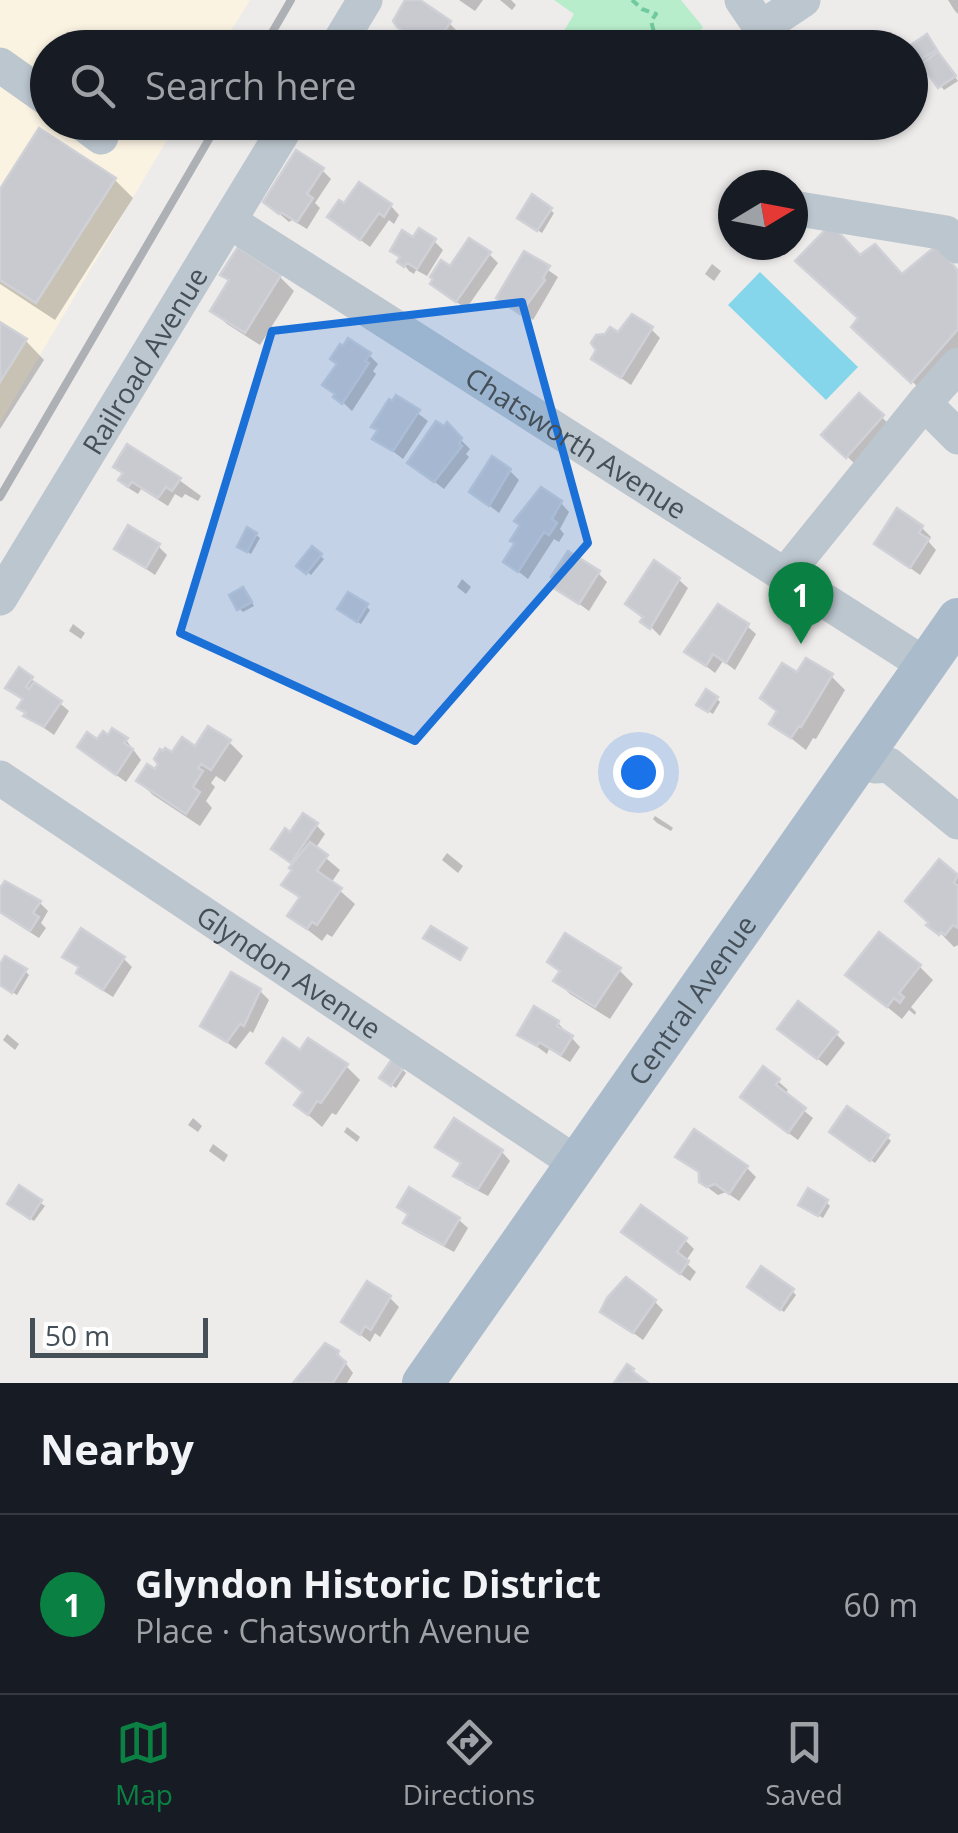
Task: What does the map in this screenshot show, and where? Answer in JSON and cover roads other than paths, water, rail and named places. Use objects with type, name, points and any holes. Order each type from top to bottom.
[{"type":"main road","name":"Central Avenue","points":[[423,1383],[958,618]]},
{"type":"street","points":[[347,30],[365,0]]},
{"type":"street","points":[[742,0],[761,28],[803,0]]},
{"type":"street","points":[[0,65],[30,86]]},
{"type":"street","name":"Railroad Avenue","points":[[0,598],[279,140]]},
{"type":"street","points":[[808,211],[946,233],[958,246]]},
{"type":"street","name":"Chatsworth Avenue","points":[[229,221],[924,664]]},
{"type":"street","points":[[785,575],[958,365]]},
{"type":"street","points":[[924,403],[958,437]]},
{"type":"street","points":[[860,755],[875,766],[889,765],[958,822]]},
{"type":"street","name":"Glyndon Avenue","points":[[0,778],[576,1163]]},
{"type":"water","points":[[760,272],[858,367],[826,400],[728,305]]},
{"type":"railway","points":[[274,30],[291,0]]},
{"type":"railway","points":[[0,497],[208,140]]},
{"type":"place","name":"Glyndon Historic District","points":[[801,644]]}]
